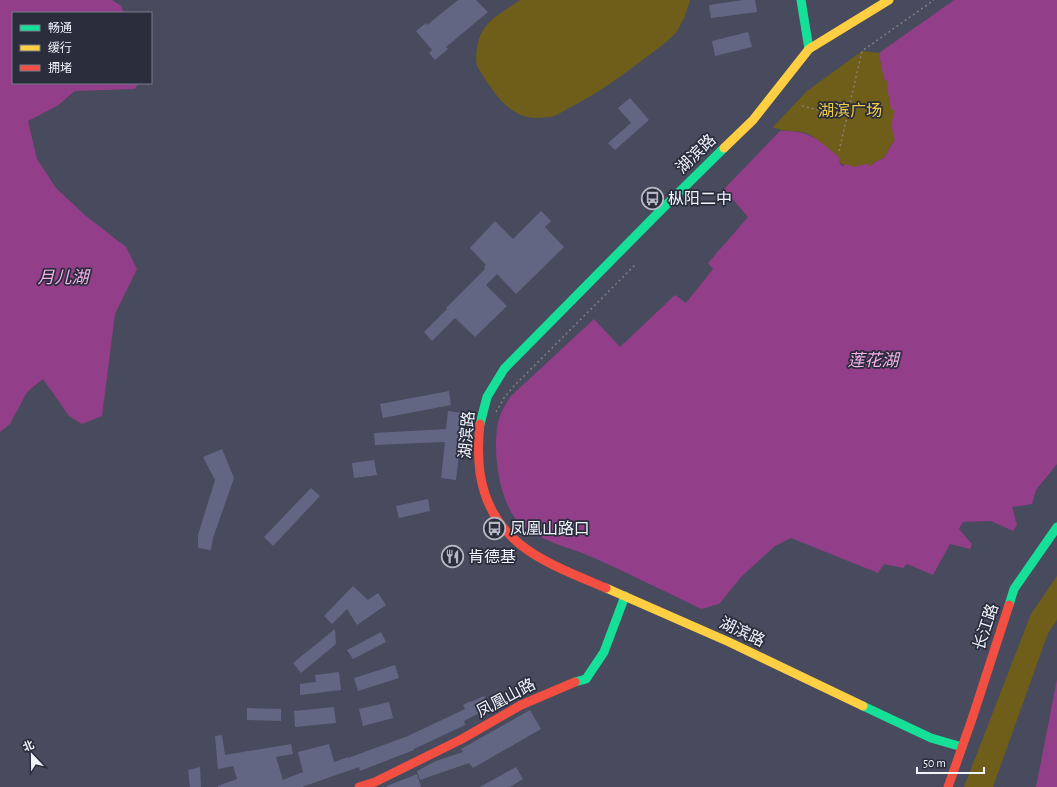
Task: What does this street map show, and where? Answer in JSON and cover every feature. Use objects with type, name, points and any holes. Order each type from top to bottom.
[{"type":"main road","points":[[801,0],[809,49]]},
{"type":"main road","name":"湖滨路","points":[[889,0],[809,49],[753,120],[656,215],[504,369],[492,385],[486,400],[479,432],[479,472],[485,497],[499,524],[511,536],[544,559],[729,642],[931,738],[962,747]]},
{"type":"main road","name":"长江路","points":[[948,787],[1014,589],[1057,526]]},
{"type":"main road","name":"凤凰山路","points":[[359,787],[375,782],[462,739],[521,705],[578,680],[586,679],[604,652],[626,596]]},
{"type":"path","points":[[839,151],[862,51],[934,0]]},
{"type":"path","points":[[802,106],[847,117]]},
{"type":"path","points":[[496,412],[504,398],[514,387],[636,264]]},
{"type":"green space","points":[[520,0],[690,0],[685,16],[676,33],[654,52],[617,79],[579,103],[559,114],[536,118],[521,115],[505,104],[496,95],[477,66],[476,62],[478,43],[483,30],[497,15]]},
{"type":"green space","name":"湖滨广场","points":[[862,51],[879,53],[884,79],[888,82],[895,111],[895,139],[884,158],[875,162],[871,166],[848,166],[838,161],[819,141],[809,134],[782,130],[773,127],[807,91]]},
{"type":"green space","points":[[1057,576],[1057,620],[1048,633],[993,787],[964,787],[1031,614]]},
{"type":"water","name":"月儿湖","points":[[0,0],[112,0],[121,6],[124,12],[12,12],[12,84],[138,84],[135,89],[75,91],[57,106],[28,121],[37,159],[56,188],[86,216],[126,247],[137,269],[115,314],[102,416],[82,424],[69,416],[43,379],[27,392],[10,424],[0,432]]},
{"type":"water","name":"莲花湖","points":[[954,0],[1057,0],[1057,464],[1036,490],[1032,504],[1012,507],[1017,525],[1013,531],[991,521],[963,522],[959,529],[972,544],[970,549],[950,544],[933,575],[907,564],[903,568],[884,564],[878,573],[791,538],[775,546],[742,576],[719,604],[701,609],[594,558],[546,540],[520,524],[507,504],[502,490],[497,462],[496,434],[498,423],[503,409],[511,396],[594,319],[620,347],[675,295],[686,303],[713,269],[708,263],[748,217],[724,189],[780,131],[799,132],[812,137],[825,145],[839,157],[839,162],[842,166],[847,164],[853,167],[867,164],[871,166],[875,162],[884,158],[895,139],[892,125],[895,111],[891,109],[887,86],[888,82],[884,79],[879,53]]},
{"type":"water","points":[[1057,679],[1057,787],[1036,787]]},
{"type":"building","points":[[458,0],[476,0],[488,12],[446,47],[448,49],[435,60],[429,53],[432,50],[416,31],[426,23],[427,25]]},
{"type":"building","points":[[743,0],[755,0],[757,12],[711,18],[709,5]]},
{"type":"building","points":[[748,32],[752,47],[715,56],[712,41]]},
{"type":"building","points":[[630,98],[649,120],[615,150],[608,143],[631,123],[618,108]]},
{"type":"building","points":[[541,211],[551,221],[545,227],[564,247],[516,294],[497,274],[486,285],[507,306],[475,337],[455,318],[432,341],[424,332],[485,269],[484,267],[486,265],[470,248],[495,221],[513,239]]},
{"type":"building","points":[[449,391],[451,405],[383,418],[380,404]]},
{"type":"building","points":[[448,411],[464,413],[456,480],[441,478],[445,442],[375,445],[374,433],[446,429]]},
{"type":"building","points":[[222,449],[234,478],[213,538],[211,550],[198,548],[198,535],[215,480],[203,457]]},
{"type":"building","points":[[374,460],[377,475],[354,478],[352,463]]},
{"type":"building","points":[[311,488],[320,496],[273,546],[264,537]]},
{"type":"building","points":[[428,499],[430,511],[399,518],[396,506]]},
{"type":"building","points":[[353,586],[368,600],[378,593],[386,605],[357,625],[347,609],[332,624],[324,616]]},
{"type":"building","points":[[335,629],[336,644],[301,673],[293,663]]},
{"type":"building","points":[[381,632],[386,642],[353,659],[347,650]]},
{"type":"building","points":[[395,665],[399,678],[358,691],[354,678]]},
{"type":"building","points":[[339,672],[341,690],[300,695],[300,684],[316,682],[315,675]]},
{"type":"building","points":[[484,696],[490,707],[464,721],[465,725],[414,750],[360,771],[359,767],[302,787],[218,787],[237,779],[233,766],[218,769],[215,736],[222,735],[225,755],[291,744],[293,754],[276,757],[283,780],[303,772],[298,752],[329,744],[334,762],[348,758],[408,736],[465,709],[463,705]]},
{"type":"building","points":[[389,702],[393,718],[363,726],[359,709]]},
{"type":"building","points":[[334,707],[336,723],[295,727],[294,711]]},
{"type":"building","points":[[247,708],[281,709],[281,721],[247,720]]},
{"type":"building","points":[[530,710],[541,729],[473,768],[469,763],[420,780],[417,771],[436,761],[463,752],[461,749]]},
{"type":"building","points":[[200,767],[201,787],[190,787],[188,770]]},
{"type":"building","points":[[516,767],[523,779],[510,787],[480,787]]},
{"type":"building","points":[[417,774],[421,787],[387,787],[387,786]]},
{"type":"traffic: fast","points":[[801,0],[809,49]]},
{"type":"traffic: fast","points":[[480,424],[487,397],[504,369],[724,148]]},
{"type":"traffic: fast","points":[[1009,605],[1014,589],[1057,527]]},
{"type":"traffic: fast","points":[[575,682],[586,679],[604,652],[625,596]]},
{"type":"traffic: fast","points":[[863,706],[931,738],[962,747]]},
{"type":"traffic: slow","points":[[724,148],[753,120],[809,49],[889,0]]},
{"type":"traffic: slow","points":[[606,588],[729,642],[863,706]]},
{"type":"traffic: jam","points":[[480,424],[478,449],[480,473],[486,498],[496,518],[509,534],[525,548],[543,560],[606,588]]},
{"type":"traffic: jam","points":[[948,787],[1009,605]]},
{"type":"traffic: jam","points":[[359,787],[375,782],[462,739],[521,705],[575,682]]},
{"type":"place","name":"枞阳二中","points":[[652,199]]},
{"type":"place","name":"凤凰山路口","points":[[494,529]]},
{"type":"place","name":"肯德基","points":[[453,557]]}]
